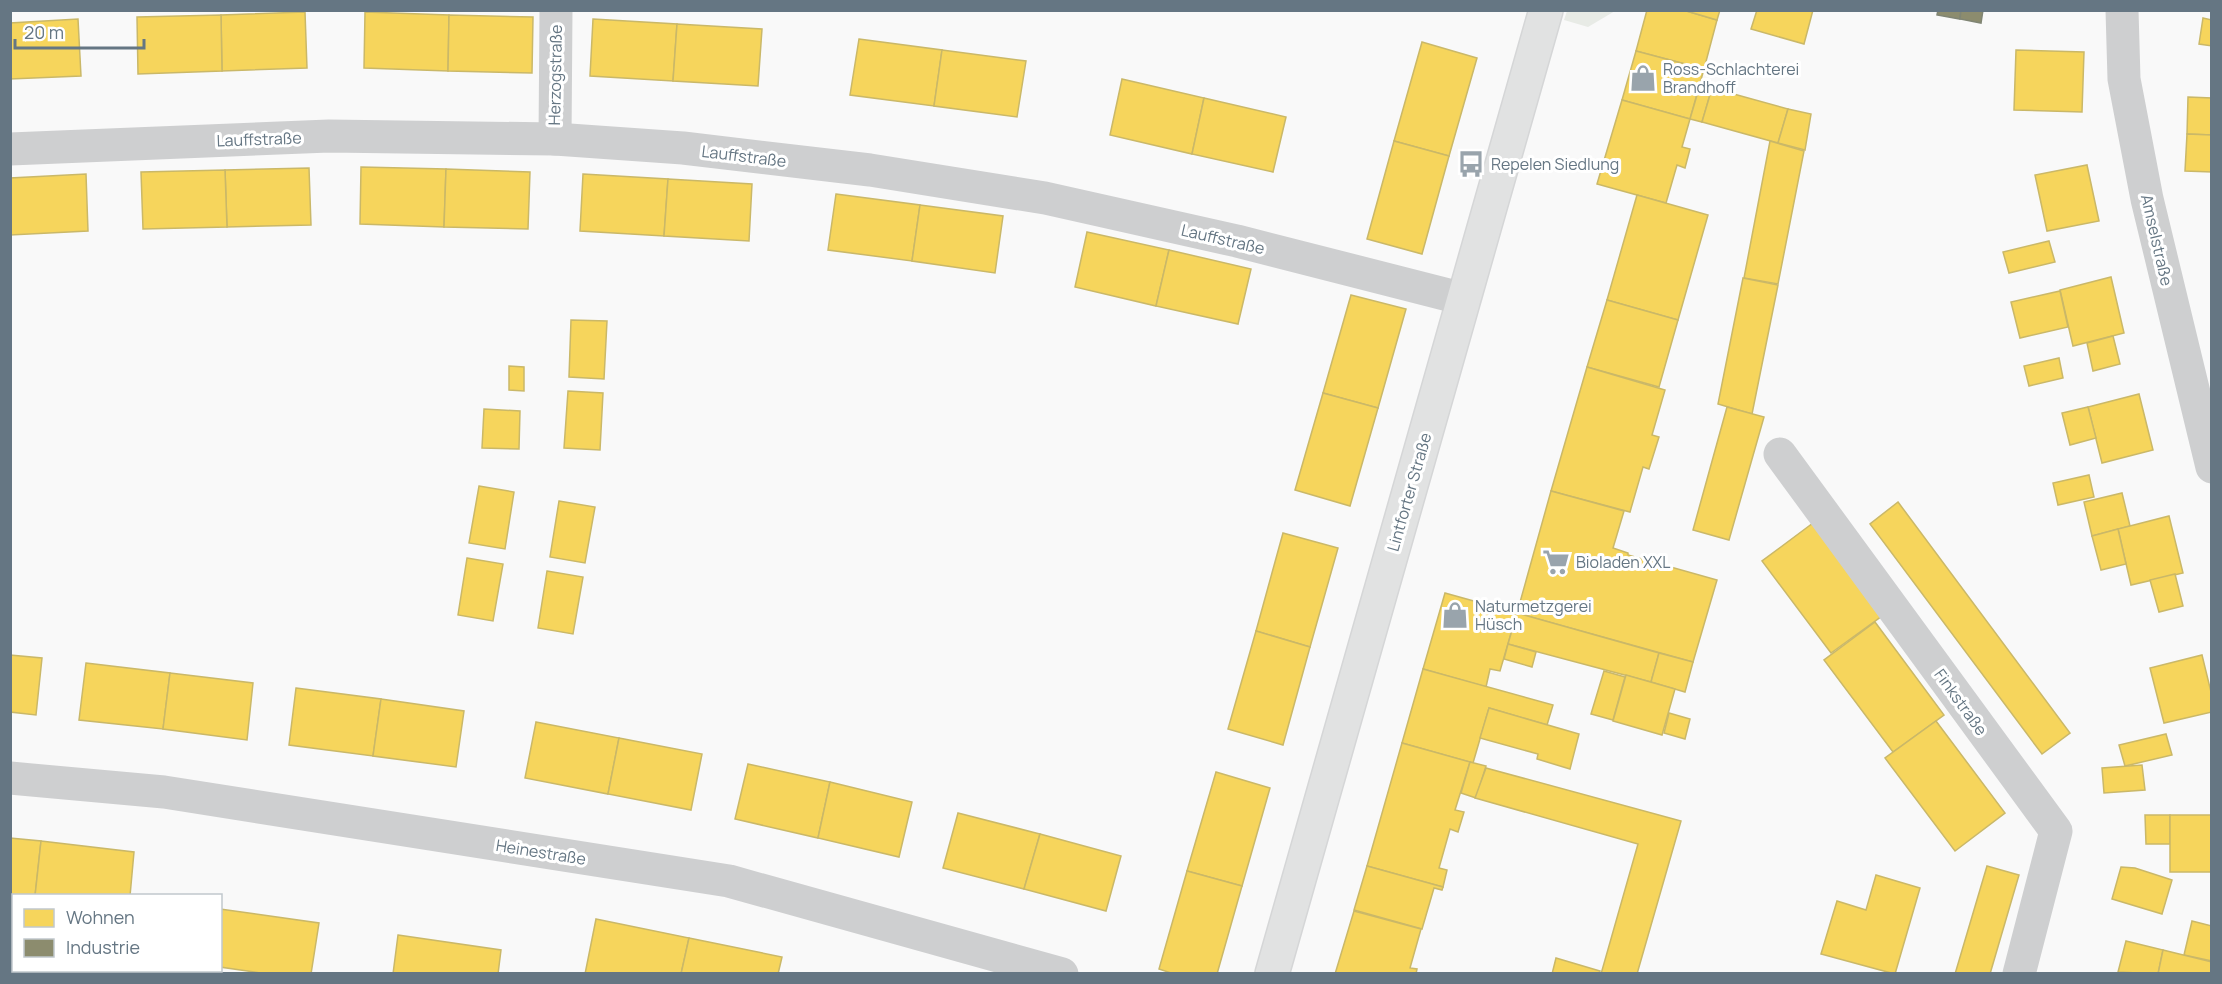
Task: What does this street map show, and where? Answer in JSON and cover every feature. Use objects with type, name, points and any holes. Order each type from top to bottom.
[{"type":"street","name":"Herzogstraße","points":[[555,139],[556,10]]},
{"type":"street","name":"Lintforter Straße","points":[[1272,974],[1546,10]]},
{"type":"street","name":"Amselstraße","points":[[2122,10],[2124,79],[2136,144],[2211,467]]},
{"type":"street","name":"Lauffstraße","points":[[10,149],[329,136],[555,139],[683,148],[846,167],[1045,198],[1237,241],[1464,299]]},
{"type":"street","name":"Finkstraße","points":[[1780,454],[2056,831],[2019,974]]},
{"type":"street","name":"Heinestraße","points":[[10,778],[165,792],[729,882],[1062,974]]},
{"type":"shaded area","points":[[1567,10],[1615,11],[1588,27],[1564,20]]},
{"type":"building: Wohnen","points":[[1647,10],[1683,10],[1717,20],[1704,69],[1636,51]]},
{"type":"building: Wohnen","points":[[1683,10],[1720,10],[1717,20]]},
{"type":"building: Wohnen","points":[[1757,10],[1813,10],[1804,44],[1751,29]]},
{"type":"building: Wohnen","points":[[305,12],[307,68],[222,71],[221,15]]},
{"type":"building: Wohnen","points":[[365,12],[449,15],[448,71],[364,68]]},
{"type":"building: Wohnen","points":[[221,15],[222,71],[138,74],[137,17]]},
{"type":"building: Wohnen","points":[[449,15],[533,17],[532,73],[448,71]]},
{"type":"building: Wohnen","points":[[2203,18],[2212,20],[2212,46],[2199,44]]},
{"type":"building: Wohnen","points":[[78,19],[81,76],[10,79],[10,23]]},
{"type":"building: Wohnen","points":[[593,19],[677,24],[673,81],[590,76]]},
{"type":"building: Wohnen","points":[[677,24],[762,29],[758,86],[673,81]]},
{"type":"building: Wohnen","points":[[859,39],[942,50],[934,106],[850,95]]},
{"type":"building: Wohnen","points":[[1422,42],[1477,58],[1449,156],[1394,141]]},
{"type":"building: Wohnen","points":[[942,50],[1026,61],[1017,117],[934,106]]},
{"type":"building: Wohnen","points":[[2016,50],[2084,52],[2082,112],[2014,110]]},
{"type":"building: Wohnen","points":[[1636,51],[1704,69],[1690,119],[1622,100]]},
{"type":"building: Wohnen","points":[[1122,79],[1204,98],[1192,154],[1110,135]]},
{"type":"building: Wohnen","points":[[1700,85],[1712,88],[1702,122],[1690,119]]},
{"type":"building: Wohnen","points":[[1712,88],[1788,109],[1778,143],[1702,122]]},
{"type":"building: Wohnen","points":[[2188,97],[2212,98],[2212,135],[2187,134]]},
{"type":"building: Wohnen","points":[[1204,98],[1286,117],[1273,172],[1192,154]]},
{"type":"building: Wohnen","points":[[1622,100],[1690,119],[1682,147],[1690,149],[1685,168],[1677,165],[1666,203],[1597,184]]},
{"type":"building: Wohnen","points":[[1788,109],[1811,114],[1805,150],[1778,143]]},
{"type":"building: Wohnen","points":[[2187,134],[2212,135],[2212,172],[2185,171]]},
{"type":"building: Wohnen","points":[[1394,141],[1449,156],[1422,254],[1367,239]]},
{"type":"building: Wohnen","points":[[1770,141],[1804,151],[1778,284],[1744,278]]},
{"type":"building: Wohnen","points":[[2087,165],[2099,221],[2047,231],[2035,175]]},
{"type":"building: Wohnen","points":[[361,167],[446,169],[444,227],[360,224]]},
{"type":"building: Wohnen","points":[[309,168],[311,225],[227,227],[225,170]]},
{"type":"building: Wohnen","points":[[446,169],[530,172],[528,229],[444,227]]},
{"type":"building: Wohnen","points":[[225,170],[227,227],[143,229],[141,172]]},
{"type":"building: Wohnen","points":[[86,174],[88,231],[10,235],[10,178]]},
{"type":"building: Wohnen","points":[[583,174],[668,179],[664,236],[580,231]]},
{"type":"building: Wohnen","points":[[668,179],[752,184],[749,241],[664,236]]},
{"type":"building: Wohnen","points":[[836,194],[920,205],[912,261],[828,250]]},
{"type":"building: Wohnen","points":[[1637,195],[1708,215],[1678,320],[1607,300]]},
{"type":"building: Wohnen","points":[[920,205],[1003,216],[995,273],[912,261]]},
{"type":"building: Wohnen","points":[[1087,232],[1169,250],[1156,306],[1075,287]]},
{"type":"building: Wohnen","points":[[2049,241],[2055,262],[2009,273],[2003,252]]},
{"type":"building: Wohnen","points":[[1169,250],[1251,269],[1238,324],[1156,306]]},
{"type":"building: Wohnen","points":[[2111,277],[2124,333],[2073,346],[2060,290]]},
{"type":"building: Wohnen","points":[[1743,278],[1778,285],[1752,414],[1718,404]]},
{"type":"building: Wohnen","points":[[2060,291],[2068,327],[2020,338],[2011,302]]},
{"type":"building: Wohnen","points":[[1351,295],[1406,309],[1378,408],[1323,393]]},
{"type":"building: Wohnen","points":[[1607,300],[1678,320],[1659,387],[1587,367]]},
{"type":"building: Wohnen","points":[[571,320],[607,321],[604,379],[569,377]]},
{"type":"building: Wohnen","points":[[2113,336],[2120,364],[2093,371],[2087,343]]},
{"type":"building: Wohnen","points":[[2059,358],[2063,378],[2029,386],[2024,366]]},
{"type":"building: Wohnen","points":[[509,366],[524,367],[524,391],[509,390]]},
{"type":"building: Wohnen","points":[[1587,367],[1665,390],[1652,435],[1659,437],[1649,469],[1643,467],[1630,512],[1551,491]]},
{"type":"building: Wohnen","points":[[568,391],[603,393],[600,450],[564,448]]},
{"type":"building: Wohnen","points":[[1323,393],[1378,408],[1350,506],[1295,490]]},
{"type":"building: Wohnen","points":[[2139,394],[2153,450],[2102,463],[2088,407]]},
{"type":"building: Wohnen","points":[[1727,407],[1764,417],[1729,540],[1693,530]]},
{"type":"building: Wohnen","points":[[2088,407],[2096,438],[2070,445],[2062,413]]},
{"type":"building: Wohnen","points":[[484,409],[520,411],[519,449],[482,448]]},
{"type":"building: Wohnen","points":[[2089,475],[2094,497],[2058,505],[2053,483]]},
{"type":"building: Wohnen","points":[[479,486],[514,492],[505,549],[469,543]]},
{"type":"building: Wohnen","points":[[1551,491],[1624,511],[1613,548],[1628,553],[1628,555],[1717,580],[1693,662],[1517,613]]},
{"type":"building: Wohnen","points":[[2122,493],[2130,526],[2092,536],[2084,502]]},
{"type":"building: Wohnen","points":[[559,501],[595,507],[585,563],[550,557]]},
{"type":"building: Wohnen","points":[[1898,502],[2070,733],[2042,754],[1870,524]]},
{"type":"building: Wohnen","points":[[2169,516],[2183,573],[2131,585],[2118,529]]},
{"type":"building: Wohnen","points":[[1813,523],[1882,616],[1831,653],[1762,561]]},
{"type":"building: Wohnen","points":[[2118,529],[2126,564],[2101,570],[2092,536]]},
{"type":"building: Wohnen","points":[[1283,533],[1338,548],[1310,647],[1256,631]]},
{"type":"building: Wohnen","points":[[467,558],[503,564],[493,621],[458,615]]},
{"type":"building: Wohnen","points":[[547,571],[583,577],[573,634],[538,628]]},
{"type":"building: Wohnen","points":[[2175,574],[2183,606],[2159,612],[2150,580]]},
{"type":"building: Wohnen","points":[[1445,593],[1517,613],[1500,671],[1490,669],[1486,687],[1423,669]]},
{"type":"building: Wohnen","points":[[1517,613],[1659,653],[1651,682],[1508,644]]},
{"type":"building: Wohnen","points":[[1875,622],[1944,715],[1893,752],[1824,660]]},
{"type":"building: Wohnen","points":[[1256,631],[1310,647],[1283,745],[1228,729]]},
{"type":"building: Wohnen","points":[[1508,644],[1536,652],[1532,667],[1504,659]]},
{"type":"building: Wohnen","points":[[1659,653],[1693,662],[1685,692],[1651,682]]},
{"type":"building: Wohnen","points":[[10,655],[42,658],[36,715],[10,712]]},
{"type":"building: Wohnen","points":[[2202,655],[2212,696],[2212,712],[2164,723],[2150,668]]},
{"type":"building: Wohnen","points":[[86,663],[170,673],[163,729],[79,720]]},
{"type":"building: Wohnen","points":[[1423,669],[1553,705],[1547,725],[1489,708],[1473,763],[1402,743]]},
{"type":"building: Wohnen","points":[[1604,671],[1625,677],[1613,720],[1591,714]]},
{"type":"building: Wohnen","points":[[170,673],[253,683],[247,740],[163,729]]},
{"type":"building: Wohnen","points":[[1626,675],[1675,689],[1662,735],[1613,721]]},
{"type":"building: Wohnen","points":[[296,688],[381,699],[373,756],[289,745]]},
{"type":"building: Wohnen","points":[[381,699],[464,711],[456,767],[373,756]]},
{"type":"building: Wohnen","points":[[1489,708],[1579,734],[1570,769],[1537,759],[1538,754],[1480,738]]},
{"type":"building: Wohnen","points":[[1669,713],[1690,719],[1685,739],[1664,733]]},
{"type":"building: Wohnen","points":[[1936,721],[2005,813],[1955,851],[1885,758]]},
{"type":"building: Wohnen","points":[[536,722],[619,738],[608,794],[525,778]]},
{"type":"building: Wohnen","points":[[2166,734],[2172,755],[2125,766],[2119,745]]},
{"type":"building: Wohnen","points":[[619,738],[702,754],[691,810],[608,794]]},
{"type":"building: Wohnen","points":[[1402,743],[1470,762],[1455,810],[1464,812],[1458,832],[1450,829],[1439,868],[1447,870],[1443,887],[1367,866]]},
{"type":"building: Wohnen","points":[[1470,762],[1486,766],[1476,798],[1461,793]]},
{"type":"building: Wohnen","points":[[748,764],[830,782],[818,838],[735,819]]},
{"type":"building: Wohnen","points":[[2142,765],[2145,790],[2104,793],[2102,768]]},
{"type":"building: Wohnen","points":[[1486,768],[1681,821],[1637,974],[1601,974],[1638,844],[1475,798]]},
{"type":"building: Wohnen","points":[[1216,772],[1270,788],[1242,886],[1187,871]]},
{"type":"building: Wohnen","points":[[830,782],[912,802],[899,857],[818,838]]},
{"type":"building: Wohnen","points":[[958,813],[1040,834],[1024,889],[943,868]]},
{"type":"building: Wohnen","points":[[2145,815],[2170,815],[2170,844],[2146,844]]},
{"type":"building: Wohnen","points":[[2170,815],[2212,815],[2212,872],[2170,872]]},
{"type":"building: Wohnen","points":[[1040,834],[1121,856],[1106,911],[1024,889]]},
{"type":"building: Wohnen","points":[[10,838],[41,841],[35,894],[12,894],[10,896]]},
{"type":"building: Wohnen","points":[[41,841],[134,852],[130,894],[35,894]]},
{"type":"building: Wohnen","points":[[1367,866],[1443,887],[1442,890],[1434,888],[1422,929],[1354,910]]},
{"type":"building: Wohnen","points":[[1987,866],[2019,875],[1990,974],[1955,974]]},
{"type":"building: Wohnen","points":[[2121,867],[2135,868],[2172,880],[2162,914],[2112,899]]},
{"type":"building: Wohnen","points":[[1187,871],[1242,886],[1217,974],[1174,974],[1159,969]]},
{"type":"building: Wohnen","points":[[1876,875],[1920,888],[1895,974],[1821,954],[1837,901],[1866,910]]},
{"type":"building: Wohnen","points":[[222,909],[319,923],[311,974],[267,974],[222,967]]},
{"type":"building: Wohnen","points":[[1354,911],[1421,929],[1410,968],[1417,969],[1416,974],[1335,974]]},
{"type":"building: Wohnen","points":[[596,919],[689,938],[681,974],[585,974]]},
{"type":"building: Wohnen","points":[[2192,921],[2212,926],[2212,961],[2184,955]]},
{"type":"building: Wohnen","points":[[398,935],[501,950],[498,974],[393,974]]},
{"type":"building: Wohnen","points":[[689,938],[782,957],[778,974],[681,974]]},
{"type":"building: Wohnen","points":[[2126,941],[2163,950],[2158,974],[2118,972]]},
{"type":"building: Wohnen","points":[[2163,950],[2212,962],[2212,974],[2158,974]]},
{"type":"building: Wohnen","points":[[1556,958],[1600,971],[1599,974],[1552,974]]},
{"type":"building: Industrie","points":[[1938,10],[1961,10],[1960,19],[1937,15]]},
{"type":"building: Industrie","points":[[1961,10],[1983,10],[1981,23],[1960,19]]},
{"type":"place","name":"Ross-Schlachterei Brandhoff","points":[[1643,78]]},
{"type":"place","name":"Repelen Siedlung","points":[[1471,164]]},
{"type":"place","name":"Bioladen XXL","points":[[1556,562]]},
{"type":"place","name":"Naturmetzgerei Hüsch","points":[[1455,615]]}]
